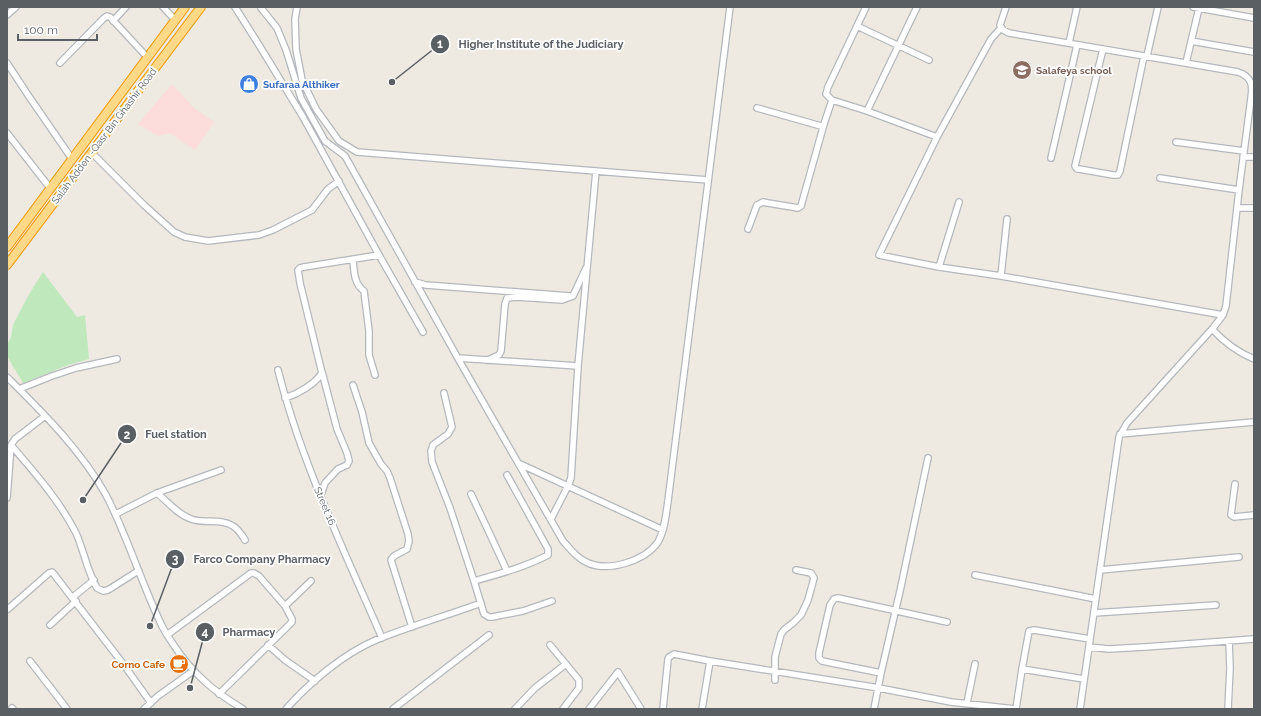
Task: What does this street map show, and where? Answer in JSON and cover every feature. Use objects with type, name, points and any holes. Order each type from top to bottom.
[{"type":"highway","points":[[7,247],[185,7]]},
{"type":"highway","name":"Salah Adden -Qasr Bin Ghashir Road","points":[[7,265],[201,7]]},
{"type":"street","points":[[7,15],[16,7]]},
{"type":"street","points":[[113,21],[126,7]]},
{"type":"street","points":[[163,7],[175,20]]},
{"type":"street","points":[[234,7],[260,45],[303,117],[378,255],[423,332]]},
{"type":"street","points":[[297,7],[295,19],[296,49],[302,80],[316,109],[338,141],[357,152],[708,180]]},
{"type":"street","points":[[261,8],[277,28],[304,104],[325,141],[345,156],[458,358],[552,519],[563,541],[576,556],[590,563],[608,566],[624,564],[645,554],[657,543],[663,530],[730,7]]},
{"type":"street","points":[[866,7],[826,94],[832,100],[867,111],[937,137]]},
{"type":"street","points":[[867,111],[917,7]]},
{"type":"street","points":[[1006,7],[1001,22],[1001,28],[991,39],[937,137],[879,255],[939,267],[1001,276],[1223,315]]},
{"type":"street","points":[[1069,43],[1077,7]]},
{"type":"street","points":[[1103,49],[1075,166],[1077,169],[1116,175],[1120,171],[1158,7]]},
{"type":"street","points":[[1186,63],[1196,8],[1254,18]]},
{"type":"street","points":[[60,63],[103,18],[108,17],[147,57]]},
{"type":"street","points":[[857,26],[929,60]]},
{"type":"street","points":[[1001,28],[1006,32],[1017,35],[1238,72],[1252,80],[1226,306],[1223,315],[1212,329],[1127,423],[1120,434],[1116,447],[1080,709]]},
{"type":"street","points":[[1191,41],[1254,52]]},
{"type":"street","points":[[1051,158],[1077,45]]},
{"type":"street","points":[[7,63],[72,159]]},
{"type":"street","points":[[748,229],[758,205],[763,202],[798,208],[801,206],[832,100]]},
{"type":"street","points":[[757,108],[821,126],[824,124]]},
{"type":"street","points":[[7,133],[50,188]]},
{"type":"street","points":[[1176,142],[1254,157]]},
{"type":"street","points":[[92,153],[144,205],[174,232],[185,237],[208,241],[259,235],[273,230],[312,210],[328,190],[339,181]]},
{"type":"street","points":[[552,519],[571,478],[578,366],[596,171]]},
{"type":"street","points":[[1160,178],[1239,190]]},
{"type":"street","points":[[939,267],[959,202]]},
{"type":"street","points":[[1237,208],[1254,208]]},
{"type":"street","points":[[1001,276],[1007,219]]},
{"type":"street","points":[[321,495],[322,488],[327,480],[338,469],[347,465],[349,461],[335,422],[300,284],[298,270],[304,267],[378,255]]},
{"type":"street","points":[[353,260],[357,283],[364,291],[369,331],[369,355],[375,376]]},
{"type":"street","points":[[488,360],[499,355],[501,352],[505,304],[507,298],[516,297],[562,300],[573,296],[588,262]]},
{"type":"street","points":[[415,282],[426,285],[573,296]]},
{"type":"street","points":[[1212,329],[1228,345],[1242,354],[1254,359]]},
{"type":"street","points":[[458,358],[578,366]]},
{"type":"street","points":[[19,389],[76,368],[117,359]]},
{"type":"street","name":"Street 16","points":[[278,370],[295,431],[382,638]]},
{"type":"street","points":[[285,398],[301,392],[322,374],[322,370]]},
{"type":"street","points":[[7,377],[64,437],[91,470],[116,514],[162,627],[180,654],[194,671],[218,694],[243,709]]},
{"type":"street","points":[[353,385],[362,412],[369,443],[390,478],[408,534],[409,541],[407,549],[394,556],[391,560],[412,627]]},
{"type":"street","points":[[444,393],[452,427],[448,434],[433,445],[430,456],[450,508],[484,614],[492,617],[523,611],[552,601]]},
{"type":"street","points":[[7,498],[11,445],[15,438],[45,416]]},
{"type":"street","points":[[1120,434],[1254,422]]},
{"type":"street","points":[[11,445],[46,486],[58,503],[76,534],[97,588],[105,591],[108,590],[138,571]]},
{"type":"street","points":[[874,709],[928,458]]},
{"type":"street","points":[[520,464],[663,530]]},
{"type":"street","points":[[116,514],[157,492],[221,470]]},
{"type":"street","points":[[474,581],[507,571],[546,556],[549,552],[507,474]]},
{"type":"street","points":[[1235,484],[1231,515],[1234,517],[1254,515]]},
{"type":"street","points":[[157,492],[182,515],[199,522],[224,522],[237,529],[245,540]]},
{"type":"street","points":[[471,494],[507,571]]},
{"type":"street","points":[[1100,570],[1239,557]]},
{"type":"street","points":[[775,680],[775,657],[781,634],[801,615],[808,600],[814,578],[811,573],[796,570]]},
{"type":"street","points":[[8,609],[52,572],[151,702]]},
{"type":"street","points":[[167,635],[251,573],[256,574],[285,606],[291,616],[292,622],[218,694]]},
{"type":"street","points":[[975,575],[1096,599]]},
{"type":"street","points":[[50,625],[94,580]]},
{"type":"street","points":[[285,606],[311,581]]},
{"type":"street","points":[[881,673],[822,661],[819,658],[830,605],[834,599],[838,598],[947,622]]},
{"type":"street","points":[[286,709],[315,681],[344,658],[364,646],[382,638],[480,603]]},
{"type":"street","points":[[1094,613],[1216,605]]},
{"type":"street","points":[[663,709],[669,656],[674,654],[879,688],[951,702],[1016,709],[1028,632],[1031,630],[1090,639]]},
{"type":"street","points":[[393,709],[489,635]]},
{"type":"street","points":[[1089,647],[1104,649],[1145,648],[1254,639]]},
{"type":"street","points":[[1228,709],[1230,668],[1229,641]]},
{"type":"street","points":[[268,646],[315,681]]},
{"type":"street","points":[[550,646],[579,680],[579,688],[563,709]]},
{"type":"street","points":[[30,661],[67,709]]},
{"type":"street","points":[[702,709],[710,661]]},
{"type":"street","points":[[515,709],[535,688],[566,664]]},
{"type":"street","points":[[967,703],[974,664]]},
{"type":"street","points":[[1022,669],[1084,679]]},
{"type":"street","points":[[144,709],[151,702],[194,671]]},
{"type":"street","points":[[590,709],[618,672],[641,709]]},
{"type":"street","points":[[950,709],[951,702]]},
{"type":"shaded area","points":[[172,84],[193,107],[214,122],[195,150],[170,133],[158,136],[138,124]]},
{"type":"green space","points":[[43,272],[77,317],[85,315],[89,359],[68,365],[23,383],[7,356],[7,345],[11,337],[13,325],[28,296]]},
{"type":"place","name":"Salafeya school","points":[[1022,70]]},
{"type":"place","name":"Higher Institute of the Judiciary","points":[[392,82]]},
{"type":"place","name":"Sufaraa Althiker","points":[[249,84]]},
{"type":"place","name":"Fuel station","points":[[83,500]]},
{"type":"place","name":"Farco Company Pharmacy","points":[[150,626]]},
{"type":"place","name":"Corno Cafe","points":[[179,664]]},
{"type":"place","name":"Pharmacy","points":[[190,688]]}]
